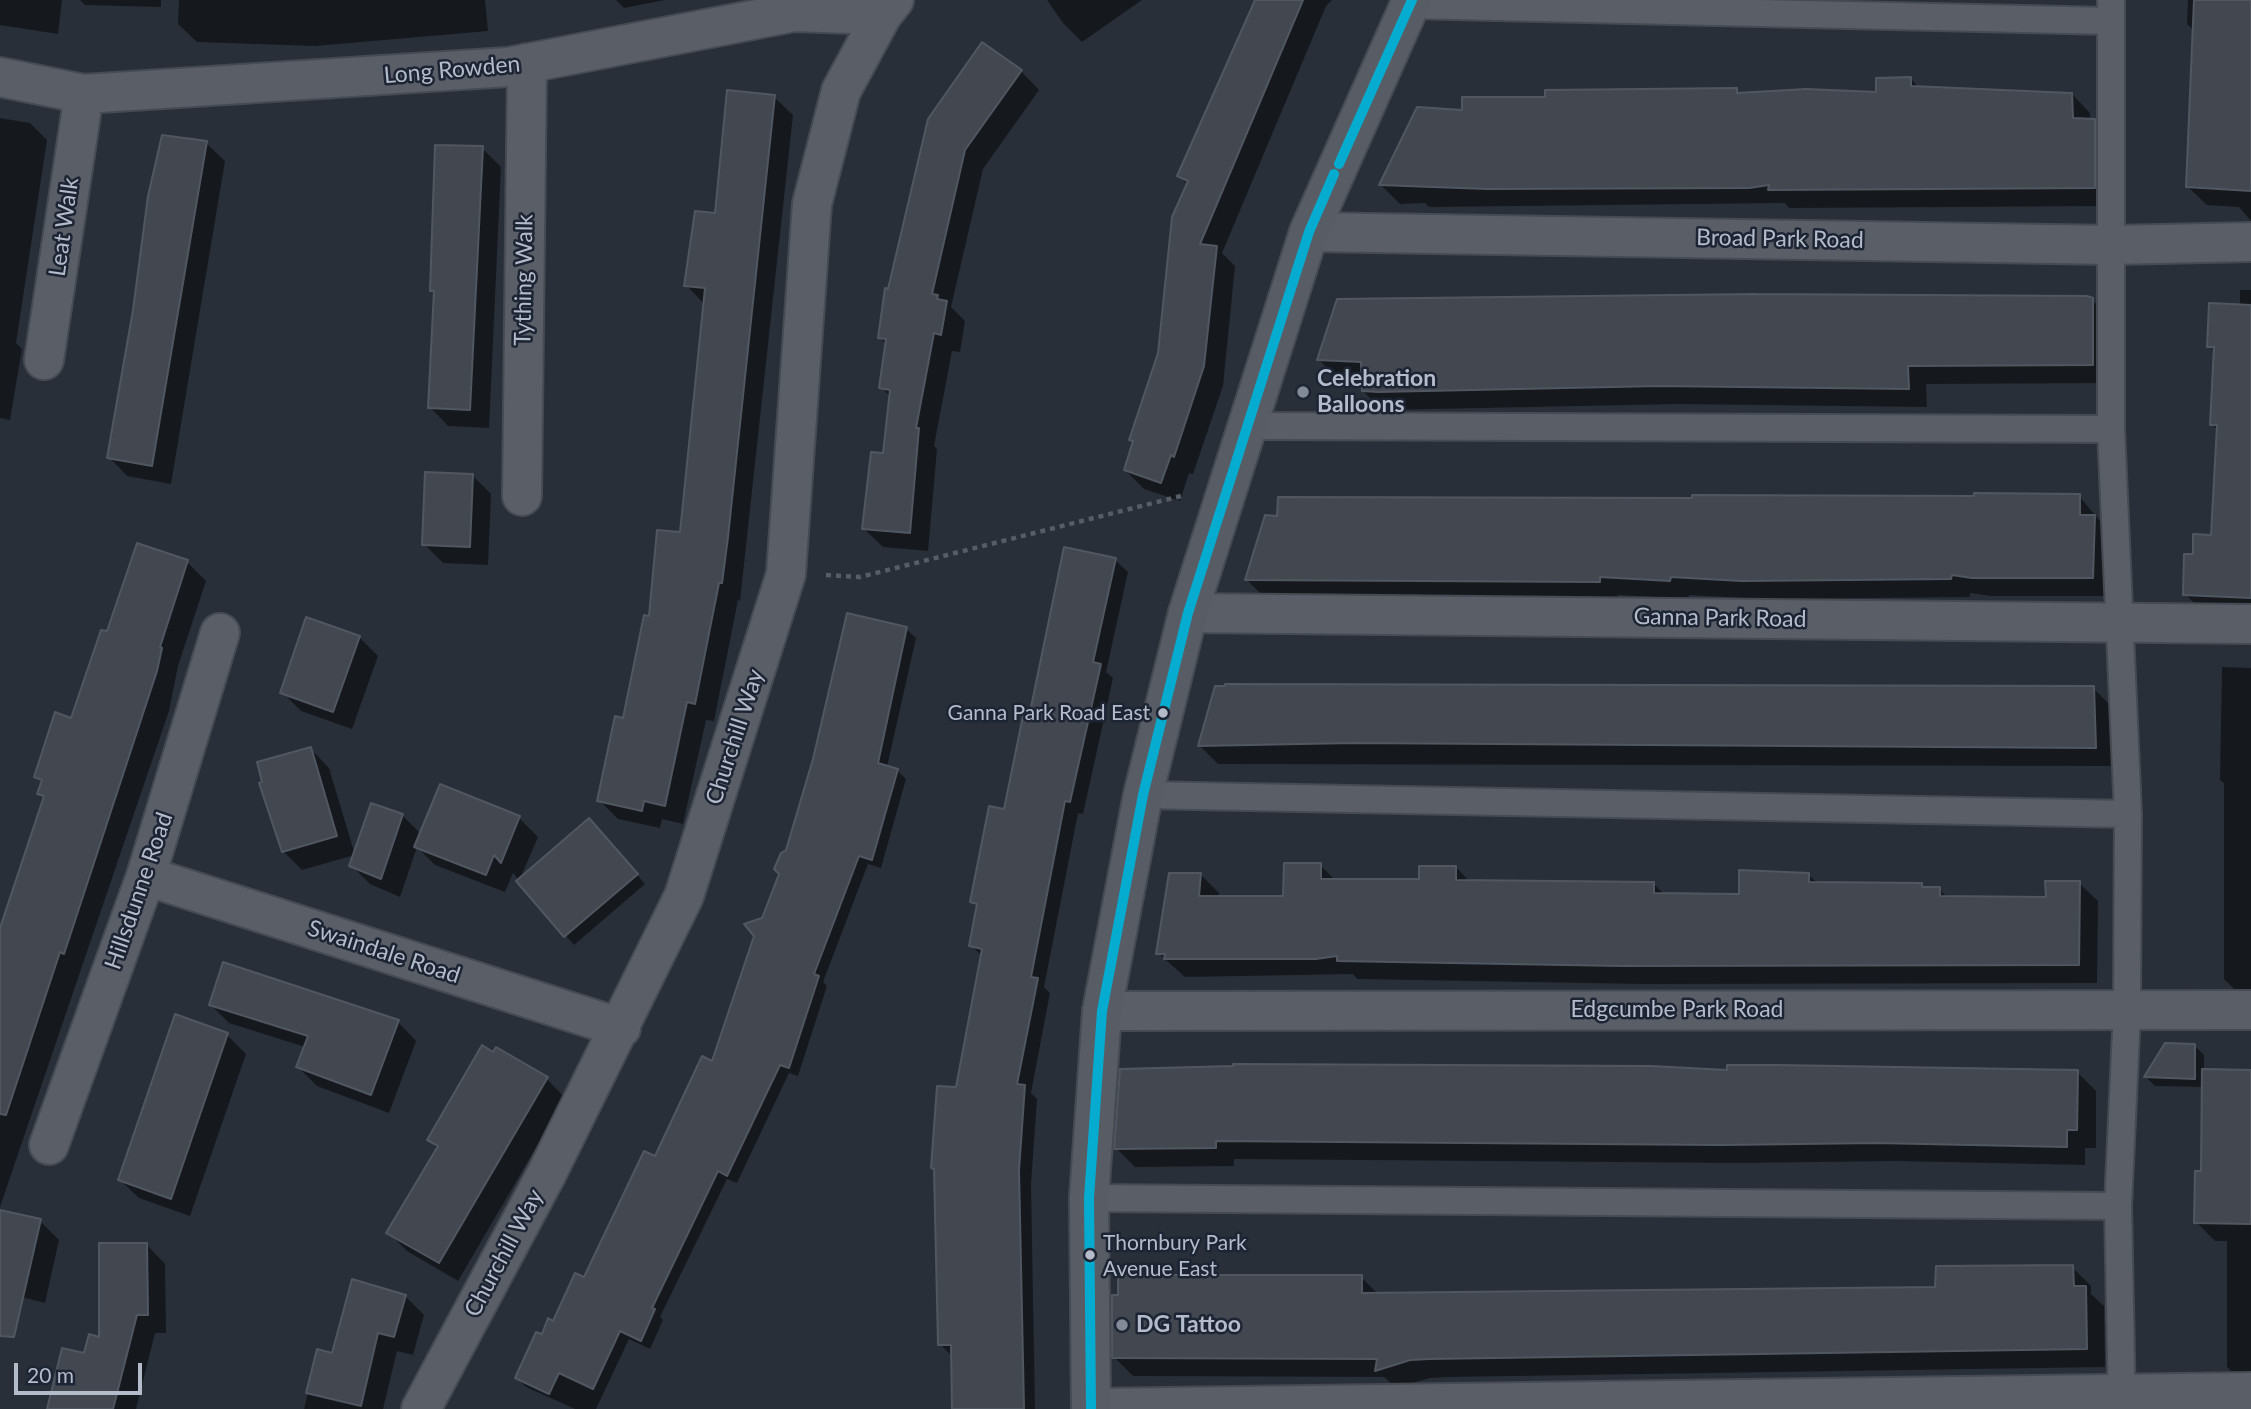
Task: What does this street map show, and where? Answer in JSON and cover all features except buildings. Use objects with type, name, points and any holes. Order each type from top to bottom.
[{"type":"street","points":[[1411,3],[1309,232],[1188,613],[1143,795],[1102,1011],[1089,1198],[1091,1408],[2121,1402],[2251,1392]]},
{"type":"street","name":"Long Rowden","points":[[0,77],[84,94],[317,82],[527,63],[794,12],[888,8]]},
{"type":"street","name":"Churchill Way","points":[[421,1409],[621,1028],[684,896],[786,574],[811,204],[842,91],[888,8]]},
{"type":"street","name":"Tything Walk","points":[[522,496],[527,63]]},
{"type":"street","name":"Leat Walk","points":[[44,360],[84,94]]},
{"type":"street","name":"Broad Park Road","points":[[1309,232],[2113,245],[2251,242]]},
{"type":"street","name":"Ganna Park Road","points":[[1188,613],[2251,624]]},
{"type":"street","name":"Hillsdunne Road","points":[[49,1145],[146,876],[219,633]]},
{"type":"street","name":"Swaindale Road","points":[[146,876],[621,1028]]},
{"type":"street","name":"Edgcumbe Park Road","points":[[1102,1011],[2251,1010]]},
{"type":"lane","points":[[1411,3],[2110,11],[2113,245],[2111,429],[2122,622],[2128,814],[2127,1010],[2118,1206],[2121,1402]]},
{"type":"lane","points":[[1249,426],[2111,429]]},
{"type":"lane","points":[[1143,795],[2128,814]]},
{"type":"lane","points":[[1089,1198],[2118,1206]]},
{"type":"path","points":[[786,574],[860,577],[1228,484]]},
{"type":"transit line","points":[[1339,164],[1412,0]]},
{"type":"transit line","points":[[1091,1409],[1089,1198],[1102,1011],[1143,795],[1188,613],[1309,232],[1334,174]]},
{"type":"place","name":"Celebration Balloons","points":[[1303,392]]},
{"type":"place","name":"Ganna Park Road East","points":[[1163,713]]},
{"type":"place","name":"Thornbury Park Avenue East","points":[[1090,1255]]},
{"type":"place","name":"DG Tattoo","points":[[1122,1325]]}]
